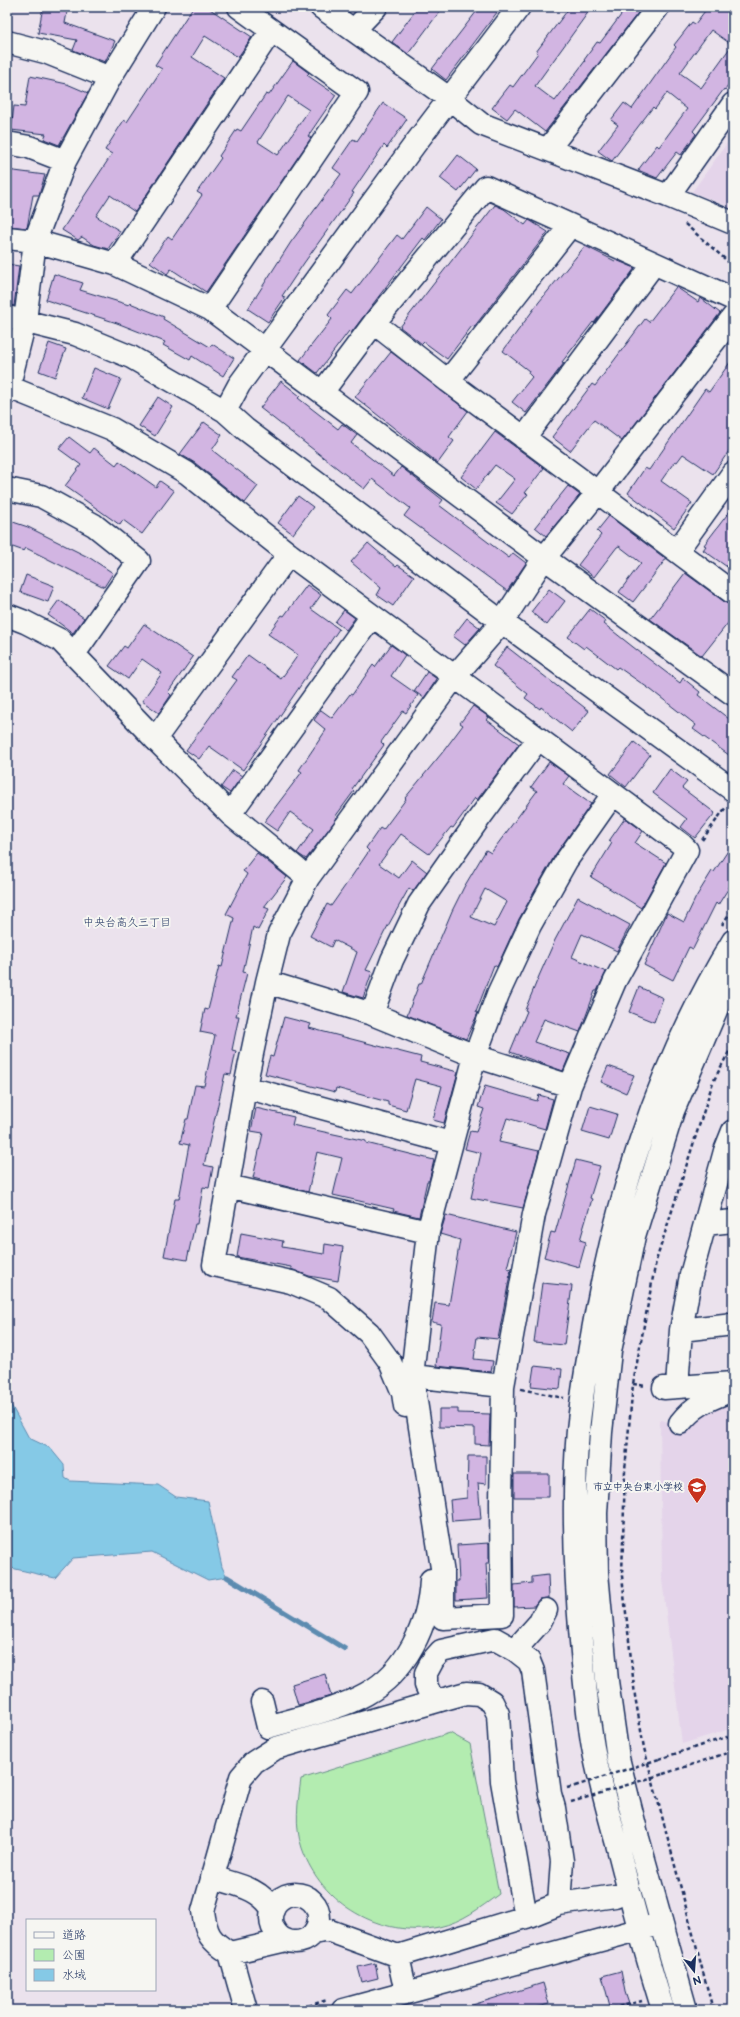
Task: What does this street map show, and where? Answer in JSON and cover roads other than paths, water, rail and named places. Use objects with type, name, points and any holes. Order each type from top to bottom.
[{"type":"street","points":[[154,7],[110,78],[65,161],[35,241],[16,319],[7,390],[16,390],[112,429],[188,473],[289,554],[681,844],[687,850],[615,981],[570,1086],[534,1214],[503,1386],[501,1502],[502,1615],[443,1618],[443,1574],[412,1376],[428,1232],[475,1056],[498,994],[530,926],[566,861],[612,794]]},
{"type":"street","points":[[210,308],[357,92],[239,7]]},
{"type":"street","points":[[322,7],[450,99],[481,124],[549,148],[733,223]]},
{"type":"street","points":[[354,30],[376,7]]},
{"type":"street","points":[[225,411],[239,385],[415,144],[519,7]]},
{"type":"street","points":[[549,148],[658,7]]},
{"type":"street","points":[[115,264],[271,31]]},
{"type":"street","points":[[7,42],[45,52],[110,78]]},
{"type":"street","points":[[668,196],[733,104]]},
{"type":"street","points":[[7,143],[29,147],[65,161]]},
{"type":"street","points":[[323,391],[374,323],[486,187],[733,299]]},
{"type":"street","points":[[448,381],[570,226]]},
{"type":"street","points":[[7,238],[35,241],[115,264],[210,308],[266,348],[544,558],[733,694]]},
{"type":"street","points":[[524,438],[654,264]]},
{"type":"street","points":[[262,1702],[268,1727],[336,1706],[366,1694],[390,1676],[413,1648],[426,1618],[430,1594],[431,1572],[403,1393],[390,1362],[369,1333],[329,1298],[291,1282],[214,1265],[245,1087],[267,982],[279,934],[308,878],[455,676],[502,622],[544,558],[598,492],[733,317]]},
{"type":"street","points":[[16,319],[75,334],[131,357],[225,411],[245,429],[502,622],[730,798]]},
{"type":"street","points":[[374,323],[448,381],[733,593]]},
{"type":"street","points":[[677,551],[733,472]]},
{"type":"street","points":[[7,489],[41,496],[94,525],[139,561],[74,654]]},
{"type":"street","points":[[155,739],[289,554]]},
{"type":"street","points":[[7,615],[25,622],[60,640],[155,739],[230,814],[308,878]]},
{"type":"street","points":[[230,814],[372,616]]},
{"type":"street","points":[[372,1014],[392,960],[419,904],[478,820],[538,739]]},
{"type":"street","points":[[655,2005],[639,1930],[593,1746],[584,1677],[575,1573],[575,1486],[578,1431],[588,1355],[612,1234],[632,1164],[652,1105],[675,1049],[708,981],[733,941]]},
{"type":"street","points":[[686,2010],[638,1838],[618,1758],[607,1681],[597,1574],[596,1513],[601,1432],[610,1351],[634,1236],[673,1111],[723,994],[733,977]]},
{"type":"street","points":[[267,982],[372,1014],[475,1056],[570,1086]]},
{"type":"street","points":[[245,1087],[451,1143]]},
{"type":"street","points":[[733,1131],[725,1151],[691,1275],[670,1388],[733,1383]]},
{"type":"street","points":[[228,1186],[428,1232]]},
{"type":"street","points":[[704,1224],[733,1221]]},
{"type":"street","points":[[681,1330],[733,1324]]},
{"type":"street","points":[[412,1376],[503,1386]]},
{"type":"street","points":[[680,1423],[690,1410],[710,1399],[733,1390]]},
{"type":"street","points":[[516,1650],[540,1622],[546,1610]]},
{"type":"street","points":[[440,1700],[431,1696],[426,1685],[426,1673],[433,1660],[442,1651],[495,1640],[516,1650],[529,1661],[533,1671],[550,1794],[554,1808],[562,1861],[559,1904]]},
{"type":"street","points":[[246,2010],[230,1953],[214,1943],[205,1928],[203,1911],[241,1777],[254,1762],[276,1748],[466,1693],[479,1694],[492,1702],[498,1714],[502,1781],[526,1917]]},
{"type":"street","points":[[212,1877],[252,1889],[261,1895],[273,1910]]},
{"type":"street","points":[[314,1933],[319,1922],[319,1912],[314,1904],[308,1898],[299,1894],[289,1895],[281,1899],[273,1910],[271,1922],[275,1931],[286,1940],[291,1942],[301,1942],[314,1933],[327,1930],[398,1956],[526,1917],[559,1904],[615,1896]]},
{"type":"street","points":[[343,2010],[407,1994],[662,1924]]},
{"type":"street","points":[[230,1953],[286,1940]]},
{"type":"street","points":[[398,1956],[407,1994]]},
{"type":"water","points":[[7,1384],[11,1405],[29,1438],[50,1448],[64,1465],[65,1478],[70,1481],[158,1485],[176,1497],[208,1501],[222,1567],[227,1577],[208,1580],[152,1552],[73,1558],[55,1578],[7,1567]]},
{"type":"waterway","points":[[227,1577],[345,1649]]},
{"type":"place","name":"市立中央台東小学校","points":[[697,1504]]},
{"type":"district","name":"中央台高久三丁目","points":[[127,922]]}]
